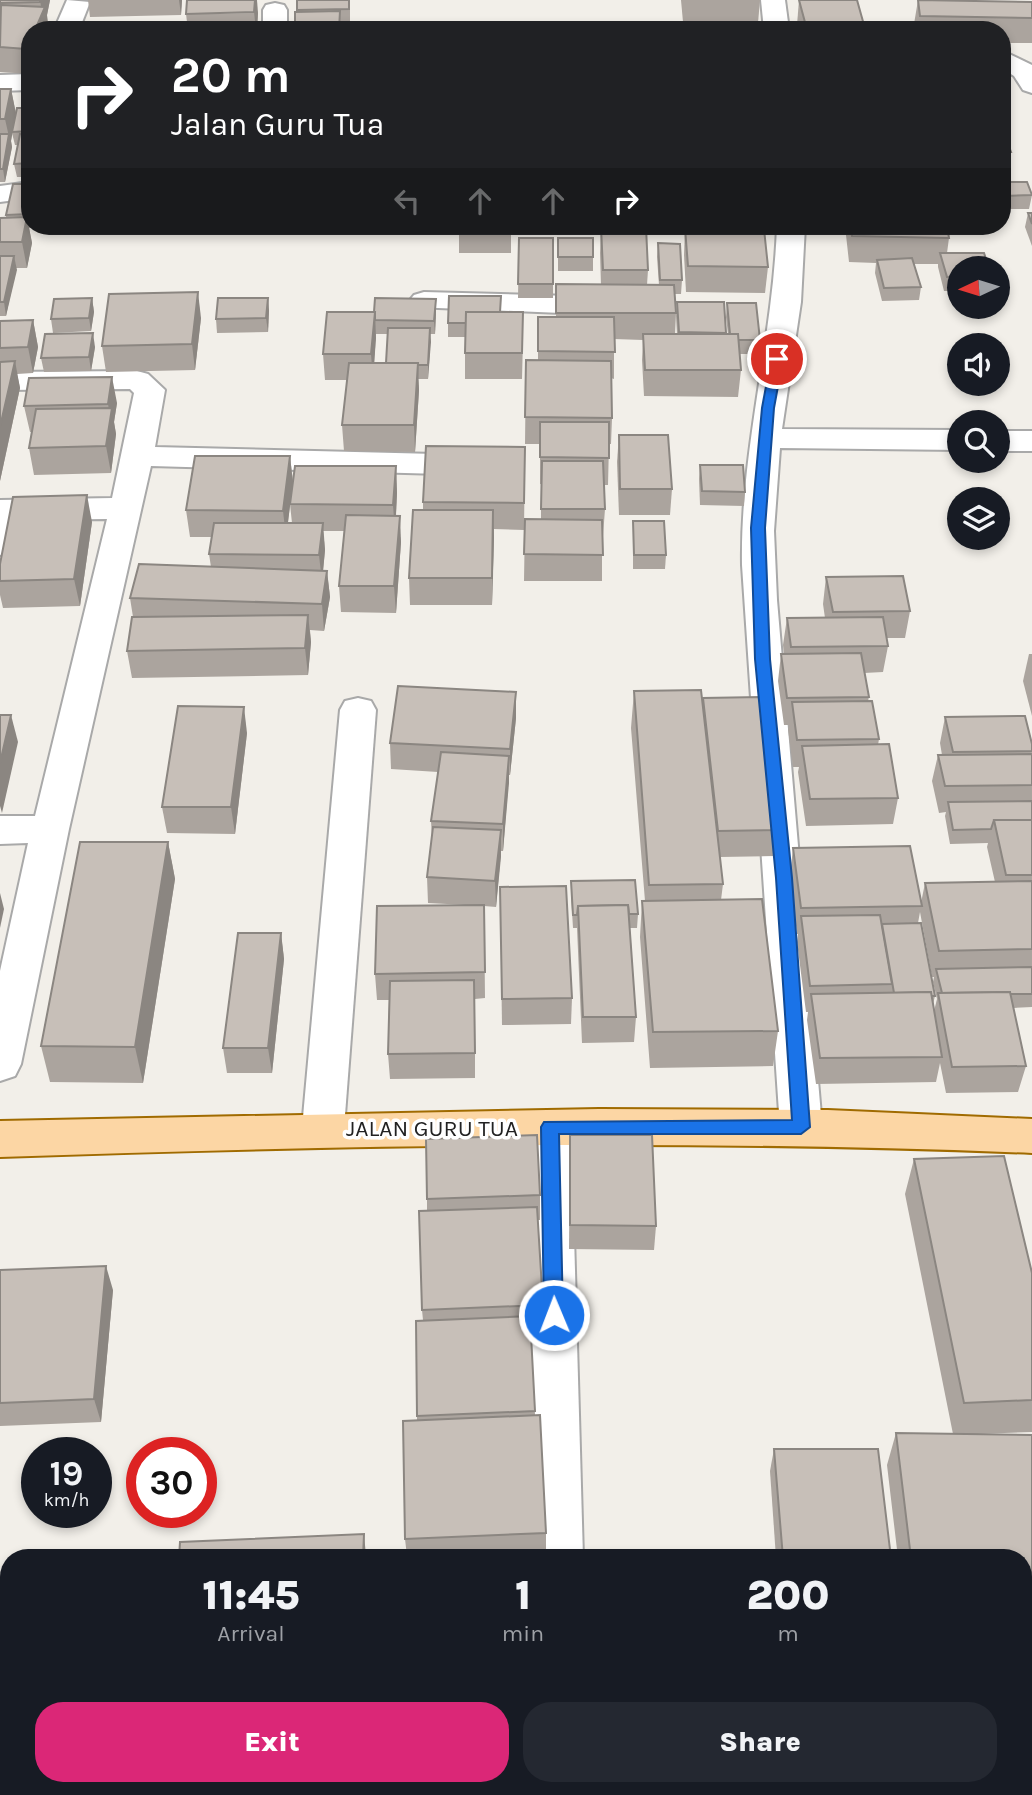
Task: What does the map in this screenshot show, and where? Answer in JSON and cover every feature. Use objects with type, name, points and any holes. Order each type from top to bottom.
[{"type":"main road","name":"JALAN GURU TUA","points":[[0,1139],[323,1128],[550,1127],[801,1127],[1032,1136]]},
{"type":"street","points":[[773,0],[776,21]]},
{"type":"street","points":[[70,21],[78,2]]},
{"type":"street","points":[[1011,64],[1024,71],[1032,85]]},
{"type":"street","points":[[0,83],[21,82]]},
{"type":"street","points":[[0,194],[21,191]]},
{"type":"street","points":[[789,235],[772,310],[758,528],[763,659],[784,878],[801,1127]]},
{"type":"street","points":[[424,301],[633,306]]},
{"type":"street","points":[[0,381],[137,380],[150,390],[138,456],[50,829],[0,1063]]},
{"type":"street","points":[[765,438],[947,440]]},
{"type":"street","points":[[1010,441],[1032,441]]},
{"type":"street","points":[[138,456],[498,465]]},
{"type":"street","points":[[0,544],[3,510],[124,508]]},
{"type":"street","points":[[323,1128],[358,710]]},
{"type":"street","points":[[0,830],[50,829]]},
{"type":"street","points":[[550,1127],[559,1549]]},
{"type":"building","points":[[0,0],[40,0],[40,2],[0,3]]},
{"type":"building","points":[[187,0],[255,0],[254,12],[186,14]]},
{"type":"building","points":[[297,0],[349,0],[349,9],[297,10]]},
{"type":"building","points":[[799,0],[857,0],[863,21],[805,21]]},
{"type":"building","points":[[918,0],[1032,2],[1032,18],[920,16]]},
{"type":"building","points":[[1,5],[45,7],[39,21],[21,21],[21,49],[0,47]]},
{"type":"building","points":[[340,11],[339,21],[295,21],[295,12]]},
{"type":"building","points":[[0,89],[11,89],[5,119],[0,119]]},
{"type":"building","points":[[17,108],[21,108],[21,132],[12,132]]},
{"type":"building","points":[[0,134],[9,134],[3,169],[0,169]]},
{"type":"building","points":[[20,134],[21,134],[21,164],[14,164]]},
{"type":"building","points":[[1011,182],[1027,182],[1032,195],[1011,196]]},
{"type":"building","points":[[13,184],[21,184],[21,214],[6,215]]},
{"type":"building","points":[[21,217],[22,242],[0,242],[0,218]]},
{"type":"building","points":[[601,235],[646,235],[648,270],[603,270]]},
{"type":"building","points":[[686,235],[765,235],[768,267],[688,266]]},
{"type":"building","points":[[948,235],[949,238],[852,236]]},
{"type":"building","points":[[519,238],[553,238],[553,284],[518,284]]},
{"type":"building","points":[[558,238],[593,238],[593,257],[558,257]]},
{"type":"building","points":[[658,243],[680,244],[682,280],[660,280]]},
{"type":"building","points":[[940,253],[984,253],[985,256],[947,256],[947,277]]},
{"type":"building","points":[[0,256],[14,256],[4,302],[0,302]]},
{"type":"building","points":[[912,258],[921,287],[884,288],[877,260]]},
{"type":"building","points":[[556,284],[674,285],[676,313],[556,313]]},
{"type":"building","points":[[198,292],[192,344],[102,346],[109,294]]},
{"type":"building","points":[[449,296],[501,296],[500,312],[466,312],[466,323],[448,323]]},
{"type":"building","points":[[92,298],[89,318],[51,319],[54,299]]},
{"type":"building","points":[[218,298],[268,298],[266,318],[216,319]]},
{"type":"building","points":[[375,298],[436,299],[434,321],[375,320]]},
{"type":"building","points":[[677,302],[724,302],[726,333],[679,332]]},
{"type":"building","points":[[727,303],[756,303],[760,340],[738,340],[738,334],[730,334]]},
{"type":"building","points":[[327,312],[375,312],[371,354],[323,354]]},
{"type":"building","points":[[466,312],[523,312],[522,353],[465,353]]},
{"type":"building","points":[[538,317],[614,317],[615,352],[538,351]]},
{"type":"building","points":[[33,320],[28,347],[0,348],[0,321]]},
{"type":"building","points":[[388,328],[430,328],[428,365],[386,363]]},
{"type":"building","points":[[93,333],[89,357],[41,358],[45,334]]},
{"type":"building","points":[[643,334],[738,334],[741,370],[645,370]]},
{"type":"building","points":[[526,360],[611,361],[612,418],[525,417]]},
{"type":"building","points":[[15,361],[0,427],[0,362]]},
{"type":"building","points":[[349,363],[418,363],[414,425],[342,425]]},
{"type":"building","points":[[112,377],[108,404],[24,406],[29,378]]},
{"type":"building","points":[[112,408],[106,446],[29,448],[36,409]]},
{"type":"building","points":[[540,422],[609,422],[609,458],[540,457]]},
{"type":"building","points":[[619,435],[668,435],[672,489],[620,489]]},
{"type":"building","points":[[426,446],[525,447],[524,503],[423,502]]},
{"type":"building","points":[[195,456],[290,456],[283,511],[186,510]]},
{"type":"building","points":[[542,461],[603,461],[605,509],[541,509]]},
{"type":"building","points":[[700,465],[743,465],[745,492],[702,491]]},
{"type":"building","points":[[295,466],[396,466],[393,505],[290,504]]},
{"type":"building","points":[[87,495],[74,579],[0,581],[0,564],[13,497]]},
{"type":"building","points":[[413,510],[493,510],[492,578],[409,578]]},
{"type":"building","points":[[346,515],[400,516],[394,586],[339,586]]},
{"type":"building","points":[[525,519],[602,520],[603,555],[524,554]]},
{"type":"building","points":[[633,521],[664,521],[666,555],[634,555]]},
{"type":"building","points":[[214,523],[323,523],[319,555],[209,554]]},
{"type":"building","points":[[139,564],[327,571],[322,604],[130,598]]},
{"type":"building","points":[[903,576],[910,611],[833,612],[826,577]]},
{"type":"building","points":[[308,615],[305,648],[127,651],[132,617]]},
{"type":"building","points":[[883,617],[888,646],[791,647],[787,618]]},
{"type":"building","points":[[861,653],[869,697],[787,698],[781,654]]},
{"type":"building","points":[[398,686],[516,692],[510,749],[390,743]]},
{"type":"building","points":[[701,690],[723,884],[649,885],[634,691]]},
{"type":"building","points":[[761,697],[779,830],[718,831],[703,698]]},
{"type":"building","points":[[872,701],[879,739],[797,740],[792,702]]},
{"type":"building","points":[[178,706],[244,707],[231,807],[162,807]]},
{"type":"building","points":[[0,715],[11,715],[0,763]]},
{"type":"building","points":[[1025,716],[1032,751],[953,752],[945,717]]},
{"type":"building","points":[[889,744],[898,798],[810,799],[802,746]]},
{"type":"building","points":[[441,752],[509,756],[503,824],[431,821]]},
{"type":"building","points":[[1032,754],[1032,785],[945,786],[938,755]]},
{"type":"building","points":[[1032,801],[1032,820],[994,820],[991,829],[953,830],[948,802]]},
{"type":"building","points":[[994,820],[1032,820],[1032,875],[1006,875]]},
{"type":"building","points":[[433,827],[501,830],[495,881],[427,877]]},
{"type":"building","points":[[80,842],[168,842],[135,1047],[41,1046]]},
{"type":"building","points":[[910,846],[922,906],[801,908],[793,848]]},
{"type":"building","points":[[635,880],[638,914],[629,914],[628,905],[578,906],[577,915],[573,915],[571,881]]},
{"type":"building","points":[[1032,881],[1032,949],[939,951],[925,883]]},
{"type":"building","points":[[566,886],[572,998],[502,999],[500,887]]},
{"type":"building","points":[[762,899],[778,1031],[653,1032],[642,901]]},
{"type":"building","points":[[484,905],[485,972],[375,974],[377,906]]},
{"type":"building","points":[[628,905],[636,1017],[583,1017],[578,906]]},
{"type":"building","points":[[880,915],[892,984],[810,986],[801,916]]},
{"type":"building","points":[[921,923],[935,996],[931,996],[931,992],[894,993],[882,924]]},
{"type":"building","points":[[238,933],[281,933],[268,1048],[223,1048]]},
{"type":"building","points":[[1032,967],[1032,994],[942,993],[936,969]]},
{"type":"building","points":[[474,980],[475,1053],[388,1054],[390,981]]},
{"type":"building","points":[[931,992],[942,1057],[820,1058],[811,994]]},
{"type":"building","points":[[1010,992],[1026,1066],[952,1067],[938,993]]},
{"type":"building","points":[[537,1135],[540,1195],[427,1199],[426,1139]]},
{"type":"building","points":[[570,1135],[652,1135],[656,1226],[570,1225]]},
{"type":"building","points":[[1004,1156],[1032,1273],[1032,1400],[964,1403],[914,1159]]},
{"type":"building","points":[[537,1207],[543,1305],[422,1310],[419,1211]]},
{"type":"building","points":[[106,1266],[94,1399],[0,1403],[0,1270]]},
{"type":"building","points":[[530,1316],[535,1411],[417,1416],[416,1321]]},
{"type":"building","points":[[540,1415],[546,1533],[405,1539],[403,1421]]},
{"type":"building","points":[[896,1433],[1032,1435],[1032,1549],[910,1549]]},
{"type":"building","points":[[774,1449],[878,1449],[890,1549],[782,1549]]},
{"type":"building","points":[[364,1534],[363,1549],[180,1549],[180,1542]]},
{"type":"route","points":[[554,1315],[550,1127],[801,1127],[777,791],[763,659],[758,528],[768,408],[777,359]]}]
